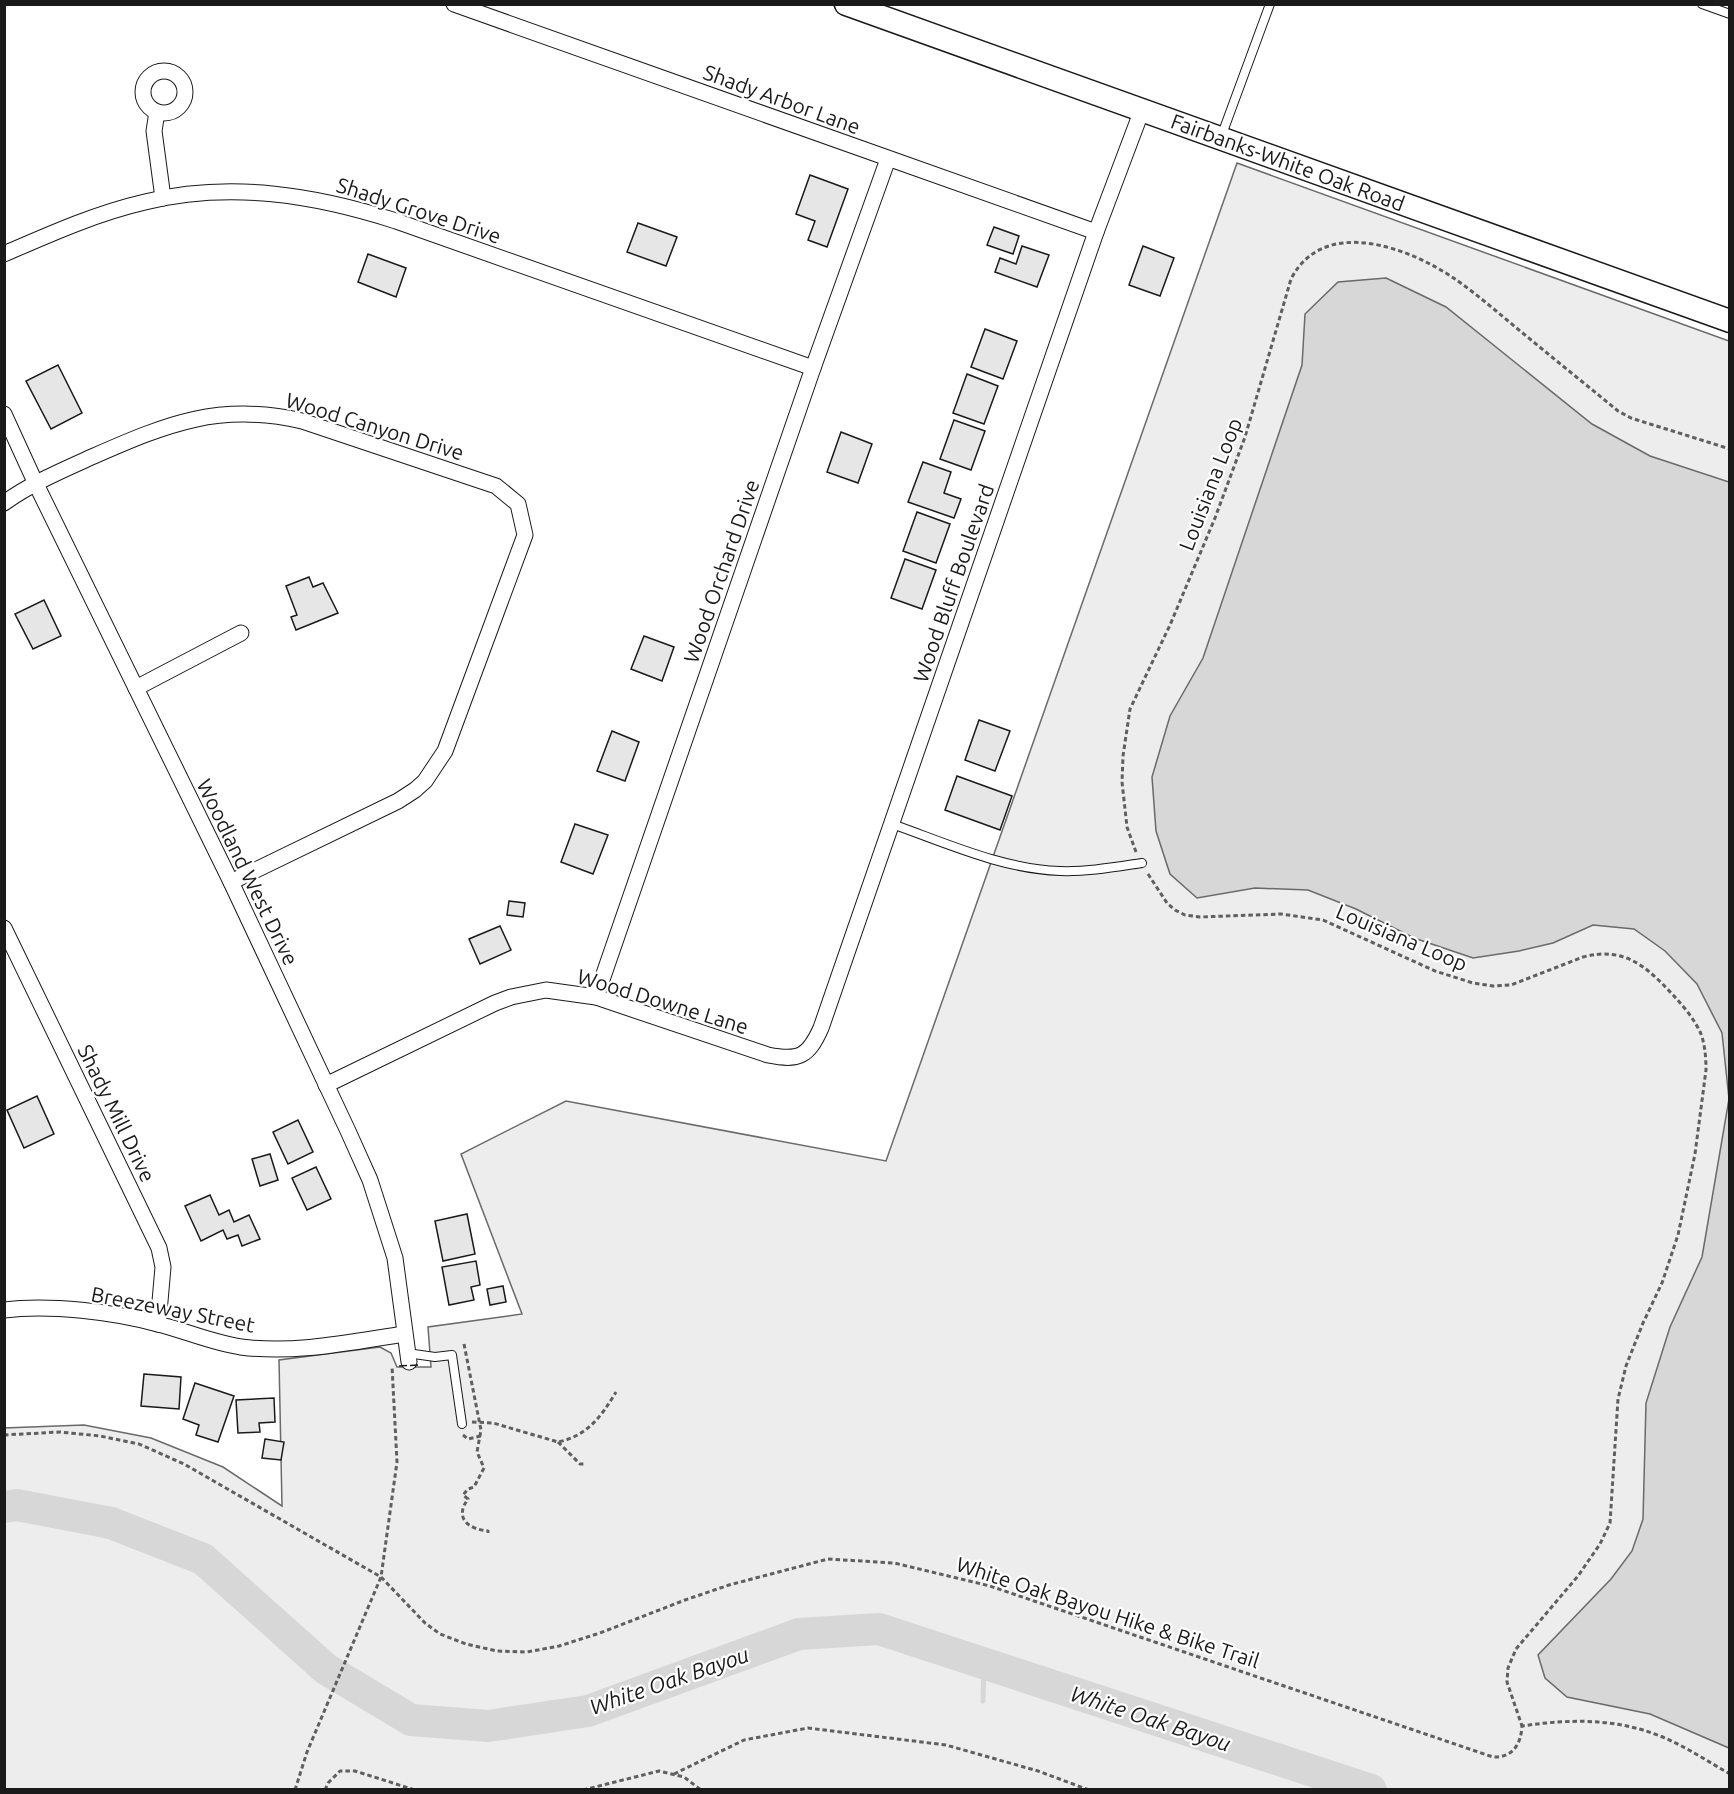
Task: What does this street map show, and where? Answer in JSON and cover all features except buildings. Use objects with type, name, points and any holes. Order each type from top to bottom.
[{"type":"street","name":"Shady Arbor Lane","points":[[454,4],[1096,232]]},
{"type":"street","name":"Fairbanks-White Oak Road","points":[[846,4],[1730,321]]},
{"type":"street","name":"Wood Bluff Boulevard","points":[[792,1058],[803,1054],[813,1046],[821,1028],[1096,232],[1142,110]]},
{"type":"street","points":[[157,112],[154,131],[163,198]]},
{"type":"street","name":"Wood Orchard Drive","points":[[596,997],[813,368],[888,159]]},
{"type":"street","name":"Shady Grove Drive","points":[[4,254],[95,218],[144,202],[192,194],[239,191],[284,195],[355,208],[813,368]]},
{"type":"street","name":"Wood Canyon Drive","points":[[36,484],[69,467],[162,428],[221,414],[242,413],[302,421],[496,486],[518,504],[525,535],[445,751],[436,766],[415,790],[398,801],[231,882]]},
{"type":"street","name":"Woodland West Drive","points":[[4,414],[231,882],[370,1180],[395,1258],[408,1358]]},
{"type":"street","points":[[4,503],[36,484]]},
{"type":"street","points":[[136,688],[241,633]]},
{"type":"street","name":"Shady Mill Drive","points":[[4,928],[159,1248],[163,1267],[158,1323]]},
{"type":"street","name":"Wood Downe Lane","points":[[326,1085],[512,997],[546,990],[596,997],[768,1055],[792,1058]]},
{"type":"street","name":"Breezeway Street","points":[[4,1310],[54,1309],[130,1318],[158,1323],[221,1343],[252,1347],[328,1346],[404,1334]]},
{"type":"lane","points":[[1220,138],[1270,4]]},
{"type":"lane","points":[[1702,4],[1730,14]]},
{"type":"lane","points":[[892,824],[995,860],[1040,869],[1079,870],[1142,863]]},
{"type":"lane","points":[[408,1358],[452,1355],[462,1424]]},
{"type":"path","name":"Louisiana Loop","points":[[1522,1726],[1507,1682],[1508,1668],[1515,1649],[1578,1576],[1600,1544],[1610,1523],[1616,1422],[1626,1366],[1671,1259],[1695,1154],[1706,1070],[1701,1033],[1663,985],[1636,962],[1618,955],[1595,954],[1511,984],[1493,986],[1473,983],[1435,971],[1323,920],[1281,914],[1200,917],[1185,915],[1175,910],[1167,903],[1142,863],[1127,827],[1123,756],[1130,710],[1170,625],[1215,518],[1245,437],[1271,354],[1288,288],[1296,268],[1325,247],[1362,242],[1419,258],[1455,279],[1618,411],[1631,418],[1730,449]]},
{"type":"path","points":[[464,1344],[480,1421],[481,1436],[477,1452],[483,1464],[483,1472],[474,1488],[465,1491],[463,1495],[468,1499],[461,1509],[463,1517],[470,1526],[488,1531],[488,1533]]},
{"type":"path","points":[[295,1790],[308,1752],[381,1577],[398,1462],[392,1362],[396,1358],[408,1358]]},
{"type":"path","points":[[481,1436],[466,1438],[462,1424],[480,1421],[493,1423],[558,1442],[574,1438],[588,1430],[601,1416],[616,1392]]},
{"type":"path","name":"White Oak Bayou Hike & Bike Trail","points":[[4,1435],[60,1432],[100,1436],[139,1444],[184,1464],[230,1489],[381,1577],[425,1623],[440,1634],[497,1651],[527,1652],[559,1646],[729,1585],[828,1559],[894,1563],[990,1586],[1493,1757],[1501,1757],[1516,1749],[1522,1726]]},
{"type":"path","points":[[558,1442],[580,1464],[586,1464]]},
{"type":"path","points":[[1522,1726],[1576,1720],[1605,1721],[1632,1726],[1686,1748],[1730,1774]]},
{"type":"path","points":[[674,1774],[744,1740],[808,1728],[946,1745],[1038,1771],[1089,1790]]},
{"type":"path","points":[[325,1790],[340,1771],[355,1771],[415,1790]]},
{"type":"path","points":[[583,1790],[659,1771],[684,1777],[701,1790]]},
{"type":"shaded area","points":[[1237,163],[1729,341],[1729,1789],[5,1789],[4,1428],[84,1425],[151,1438],[223,1467],[282,1506],[279,1360],[380,1347],[391,1353],[397,1367],[431,1367],[428,1327],[522,1314],[461,1154],[566,1101],[886,1161]]},
{"type":"shaded area","points":[[1386,278],[1446,307],[1592,424],[1650,456],[1729,482],[1729,1099],[1722,1033],[1697,984],[1665,951],[1634,929],[1593,925],[1553,943],[1473,958],[1414,938],[1356,909],[1308,890],[1255,888],[1197,898],[1170,874],[1156,831],[1152,777],[1170,716],[1203,658],[1302,365],[1305,314],[1338,282]]},
{"type":"shaded area","points":[[1729,1099],[1729,1748],[1650,1714],[1567,1697],[1545,1678],[1538,1655],[1611,1579],[1632,1551],[1643,1519],[1646,1403],[1670,1327],[1702,1257]]},
{"type":"waterway","name":"White Oak Bayou","points":[[4,1507],[17,1505],[111,1523],[203,1559],[326,1669],[411,1720],[488,1726],[588,1711],[799,1634],[879,1629],[1371,1790]]},
{"type":"waterway","points":[[983,1701],[984,1663]]},
{"type":"fence","points":[[399,1366],[420,1365]]}]
